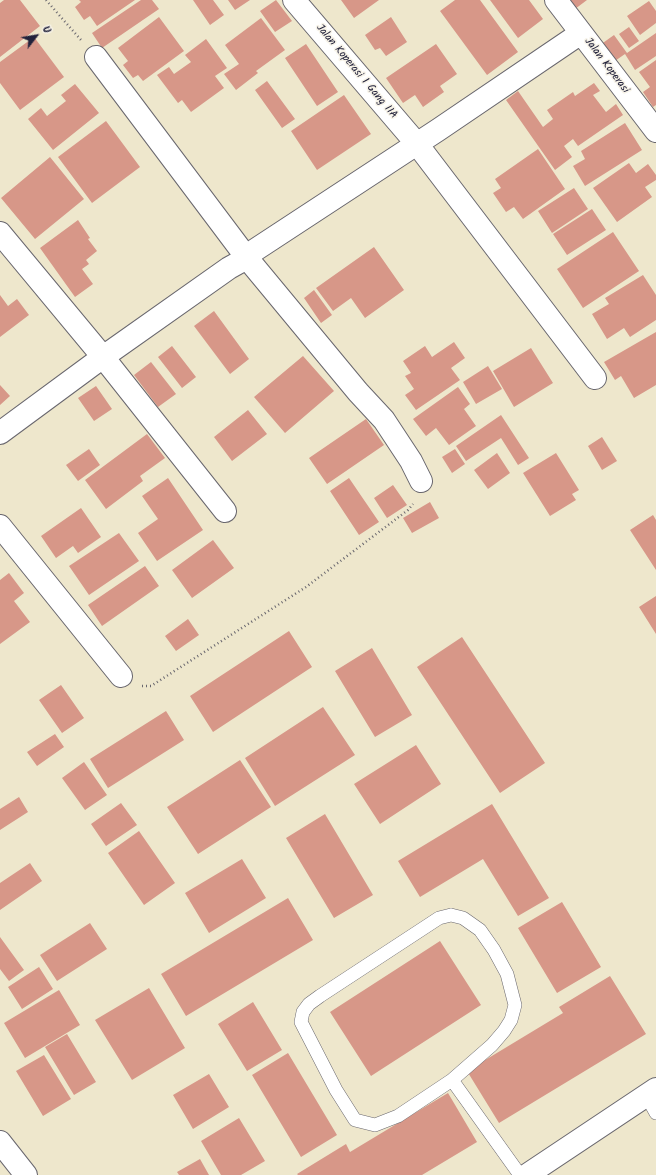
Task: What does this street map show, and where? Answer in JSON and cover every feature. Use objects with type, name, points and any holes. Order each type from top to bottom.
[{"type":"street","name":"Jalan Koperasi 1 Gang IIA","points":[[294,0],[417,144],[595,378]]},
{"type":"street","name":"Jalan Koperasi","points":[[556,0],[656,131]]},
{"type":"street","points":[[0,433],[103,357],[229,268],[247,258],[255,250],[417,144],[581,33]]},
{"type":"street","points":[[96,57],[247,258],[358,392],[384,420],[411,461],[421,481]]},
{"type":"street","points":[[0,233],[103,357],[225,511]]},
{"type":"street","points":[[0,526],[121,676]]},
{"type":"street","points":[[527,1175],[653,1099]]},
{"type":"street","points":[[0,1142],[26,1175]]},
{"type":"lane","points":[[451,915],[463,918],[480,930],[494,950],[507,974],[515,1005],[512,1020],[504,1031],[492,1045],[452,1080],[398,1116],[375,1125],[355,1120],[336,1090],[301,1022],[303,1012],[309,1004],[320,996],[439,918],[451,915]]},
{"type":"lane","points":[[452,1080],[520,1175]]},
{"type":"path","points":[[46,0],[96,57]]},
{"type":"path","points":[[121,676],[134,686],[151,686],[306,587],[408,510],[421,496],[421,481]]},
{"type":"building","points":[[4,0],[20,0],[40,26],[0,57],[0,3]]},
{"type":"building","points":[[79,0],[135,0],[97,26],[90,16],[84,20],[75,7],[81,2]]},
{"type":"building","points":[[141,0],[152,0],[159,9],[102,48],[92,33]]},
{"type":"building","points":[[193,0],[213,0],[224,15],[210,25]]},
{"type":"building","points":[[228,0],[250,0],[235,10]]},
{"type":"building","points":[[276,0],[292,21],[275,32],[260,11]]},
{"type":"building","points":[[341,0],[379,0],[354,18]]},
{"type":"building","points":[[455,0],[480,0],[518,52],[487,75],[440,11]]},
{"type":"building","points":[[490,0],[529,0],[543,19],[518,38]]},
{"type":"building","points":[[568,0],[587,0],[575,9]]},
{"type":"building","points":[[649,1],[656,11],[656,23],[640,35],[627,16]]},
{"type":"building","points":[[159,17],[184,51],[143,81],[138,75],[133,78],[123,65],[128,61],[118,48]]},
{"type":"building","points":[[391,17],[407,42],[386,56],[380,48],[375,50],[365,35]]},
{"type":"building","points":[[261,18],[285,50],[256,71],[258,73],[236,90],[224,74],[239,64],[225,45]]},
{"type":"building","points":[[629,27],[639,41],[629,48],[619,34]]},
{"type":"building","points":[[656,33],[656,56],[635,70],[625,54],[612,63],[600,45],[614,35],[627,53]]},
{"type":"building","points":[[34,37],[64,77],[20,110],[0,83],[0,62]]},
{"type":"building","points":[[206,39],[227,68],[215,76],[224,88],[191,112],[182,100],[178,103],[157,75],[169,67],[174,74],[191,62],[185,55]]},
{"type":"building","points":[[306,44],[338,92],[317,106],[285,58]]},
{"type":"building","points":[[436,44],[457,74],[440,86],[444,92],[423,107],[415,95],[403,103],[386,78]]},
{"type":"building","points":[[656,60],[656,105],[653,107],[643,92],[650,87],[639,72]]},
{"type":"building","points":[[267,81],[295,119],[282,128],[255,90]]},
{"type":"building","points":[[594,83],[600,91],[593,95],[606,112],[616,104],[623,115],[578,146],[573,139],[564,146],[572,157],[555,170],[506,100],[518,91],[543,127],[553,119],[547,110],[573,92],[575,96]]},
{"type":"building","points":[[75,84],[99,113],[53,150],[28,119],[41,108],[47,116],[66,101],[61,95]]},
{"type":"building","points":[[344,95],[371,134],[317,170],[291,131]]},
{"type":"building","points":[[106,121],[140,167],[92,203],[58,157]]},
{"type":"building","points":[[625,123],[642,150],[585,186],[573,166],[585,159],[581,151]]},
{"type":"building","points":[[538,149],[565,189],[523,219],[514,207],[506,212],[493,193],[501,188],[495,179]]},
{"type":"building","points":[[50,157],[84,199],[35,239],[1,198]]},
{"type":"building","points":[[629,163],[636,173],[648,164],[656,175],[656,180],[645,187],[652,197],[617,222],[593,188]]},
{"type":"building","points":[[574,188],[588,209],[552,233],[538,211]]},
{"type":"building","points":[[592,209],[606,230],[567,255],[553,234]]},
{"type":"building","points":[[78,220],[90,238],[88,239],[97,251],[86,260],[89,264],[82,269],[93,284],[75,297],[40,248]]},
{"type":"building","points":[[613,232],[639,271],[583,308],[557,269]]},
{"type":"building","points":[[374,247],[404,290],[365,318],[351,298],[333,311],[316,288]]},
{"type":"building","points":[[643,275],[656,295],[656,320],[630,337],[624,328],[607,339],[592,314],[609,304],[605,298]]},
{"type":"building","points":[[314,290],[332,315],[321,323],[304,298]]},
{"type":"building","points":[[0,295],[8,306],[17,299],[29,315],[0,337]]},
{"type":"building","points":[[214,311],[249,359],[230,374],[194,326]]},
{"type":"building","points":[[656,332],[656,385],[634,398],[621,376],[615,380],[604,362]]},
{"type":"building","points":[[454,342],[465,358],[451,368],[460,380],[416,410],[405,395],[414,389],[405,376],[411,373],[403,361],[425,346],[432,357]]},
{"type":"building","points":[[172,346],[196,377],[182,388],[158,357]]},
{"type":"building","points":[[531,348],[553,383],[514,407],[493,371]]},
{"type":"building","points":[[303,356],[334,391],[285,433],[254,397]]},
{"type":"building","points":[[151,362],[176,394],[158,407],[134,375]]},
{"type":"building","points":[[488,366],[502,389],[476,404],[463,382]]},
{"type":"building","points":[[0,385],[10,396],[0,405]]},
{"type":"building","points":[[96,386],[112,409],[94,421],[78,398]]},
{"type":"building","points":[[458,387],[470,404],[464,409],[476,426],[449,445],[436,428],[426,436],[413,419]]},
{"type":"building","points":[[248,410],[267,434],[232,461],[214,437]]},
{"type":"building","points":[[501,415],[529,458],[518,465],[501,438],[466,461],[456,446]]},
{"type":"building","points":[[366,419],[384,445],[327,484],[309,458]]},
{"type":"building","points":[[147,434],[165,458],[140,476],[143,481],[106,509],[85,480]]},
{"type":"building","points":[[602,437],[617,461],[602,470],[588,446]]},
{"type":"building","points":[[89,449],[100,465],[78,481],[66,465]]},
{"type":"building","points":[[455,449],[465,464],[452,473],[442,457]]},
{"type":"building","points":[[497,453],[510,473],[488,489],[474,470]]},
{"type":"building","points":[[556,453],[579,490],[572,494],[576,500],[550,516],[523,473]]},
{"type":"building","points":[[168,478],[203,530],[157,561],[138,533],[158,519],[142,496]]},
{"type":"building","points":[[349,478],[379,522],[359,535],[330,491]]},
{"type":"building","points":[[393,485],[407,505],[387,518],[374,498]]},
{"type":"building","points":[[430,502],[439,518],[412,533],[403,518]]},
{"type":"building","points":[[81,508],[101,537],[78,553],[73,546],[56,558],[41,536]]},
{"type":"building","points":[[653,515],[656,520],[656,570],[630,530]]},
{"type":"building","points":[[119,533],[139,561],[89,595],[69,566]]},
{"type":"building","points":[[213,540],[234,568],[192,598],[172,570]]},
{"type":"building","points":[[145,566],[159,586],[102,626],[88,605]]},
{"type":"building","points":[[9,573],[24,593],[14,601],[30,622],[0,644],[0,580]]},
{"type":"building","points":[[656,596],[656,634],[639,607]]},
{"type":"building","points":[[188,619],[199,635],[176,651],[165,636]]},
{"type":"building","points":[[289,631],[312,667],[213,732],[190,696]]},
{"type":"building","points":[[462,637],[545,763],[500,793],[417,667]]},
{"type":"building","points":[[372,648],[412,715],[375,737],[335,671]]},
{"type":"building","points":[[61,685],[84,718],[62,733],[39,700]]},
{"type":"building","points":[[323,707],[355,755],[275,806],[245,758]]},
{"type":"building","points":[[166,711],[184,740],[108,788],[90,759]]},
{"type":"building","points":[[55,734],[64,747],[37,766],[27,752]]},
{"type":"building","points":[[416,745],[441,784],[380,824],[354,784]]},
{"type":"building","points":[[240,760],[271,807],[198,854],[167,807]]},
{"type":"building","points":[[84,762],[107,795],[85,810],[62,778]]},
{"type":"building","points":[[19,797],[28,812],[0,830],[0,809]]},
{"type":"building","points":[[121,803],[137,825],[106,846],[91,824]]},
{"type":"building","points":[[492,804],[549,898],[518,916],[483,859],[420,897],[398,861]]},
{"type":"building","points":[[325,814],[373,895],[334,918],[286,838]]},
{"type":"building","points":[[139,831],[175,883],[144,905],[108,853]]},
{"type":"building","points":[[242,859],[266,898],[209,933],[185,893]]},
{"type":"building","points":[[30,863],[42,881],[0,910],[0,883]]},
{"type":"building","points":[[288,898],[313,940],[186,1016],[161,974]]},
{"type":"building","points":[[562,902],[601,967],[557,993],[518,928]]},
{"type":"building","points":[[90,923],[107,949],[57,981],[40,955]]},
{"type":"building","points":[[0,937],[24,970],[9,981],[0,969]]},
{"type":"building","points":[[440,941],[481,1005],[371,1076],[330,1012]]},
{"type":"building","points":[[39,967],[53,989],[22,1009],[8,987]]},
{"type":"building","points":[[610,976],[646,1034],[499,1123],[467,1071],[563,1013],[559,1007]]},
{"type":"building","points":[[149,988],[185,1048],[132,1080],[95,1020]]},
{"type":"building","points":[[59,990],[80,1025],[25,1058],[4,1023]]},
{"type":"building","points":[[253,1002],[282,1050],[247,1071],[218,1024]]},
{"type":"building","points":[[67,1034],[96,1082],[74,1095],[45,1047]]},
{"type":"building","points":[[288,1053],[337,1135],[301,1157],[252,1075]]},
{"type":"building","points":[[44,1055],[71,1099],[43,1116],[16,1071]]},
{"type":"building","points":[[209,1074],[229,1107],[193,1129],[173,1095]]},
{"type":"building","points":[[448,1093],[477,1142],[422,1175],[297,1174],[346,1144],[350,1152]]},
{"type":"building","points":[[239,1118],[265,1161],[241,1175],[221,1175],[201,1141]]},
{"type":"building","points":[[200,1159],[209,1175],[179,1175],[177,1172]]}]
